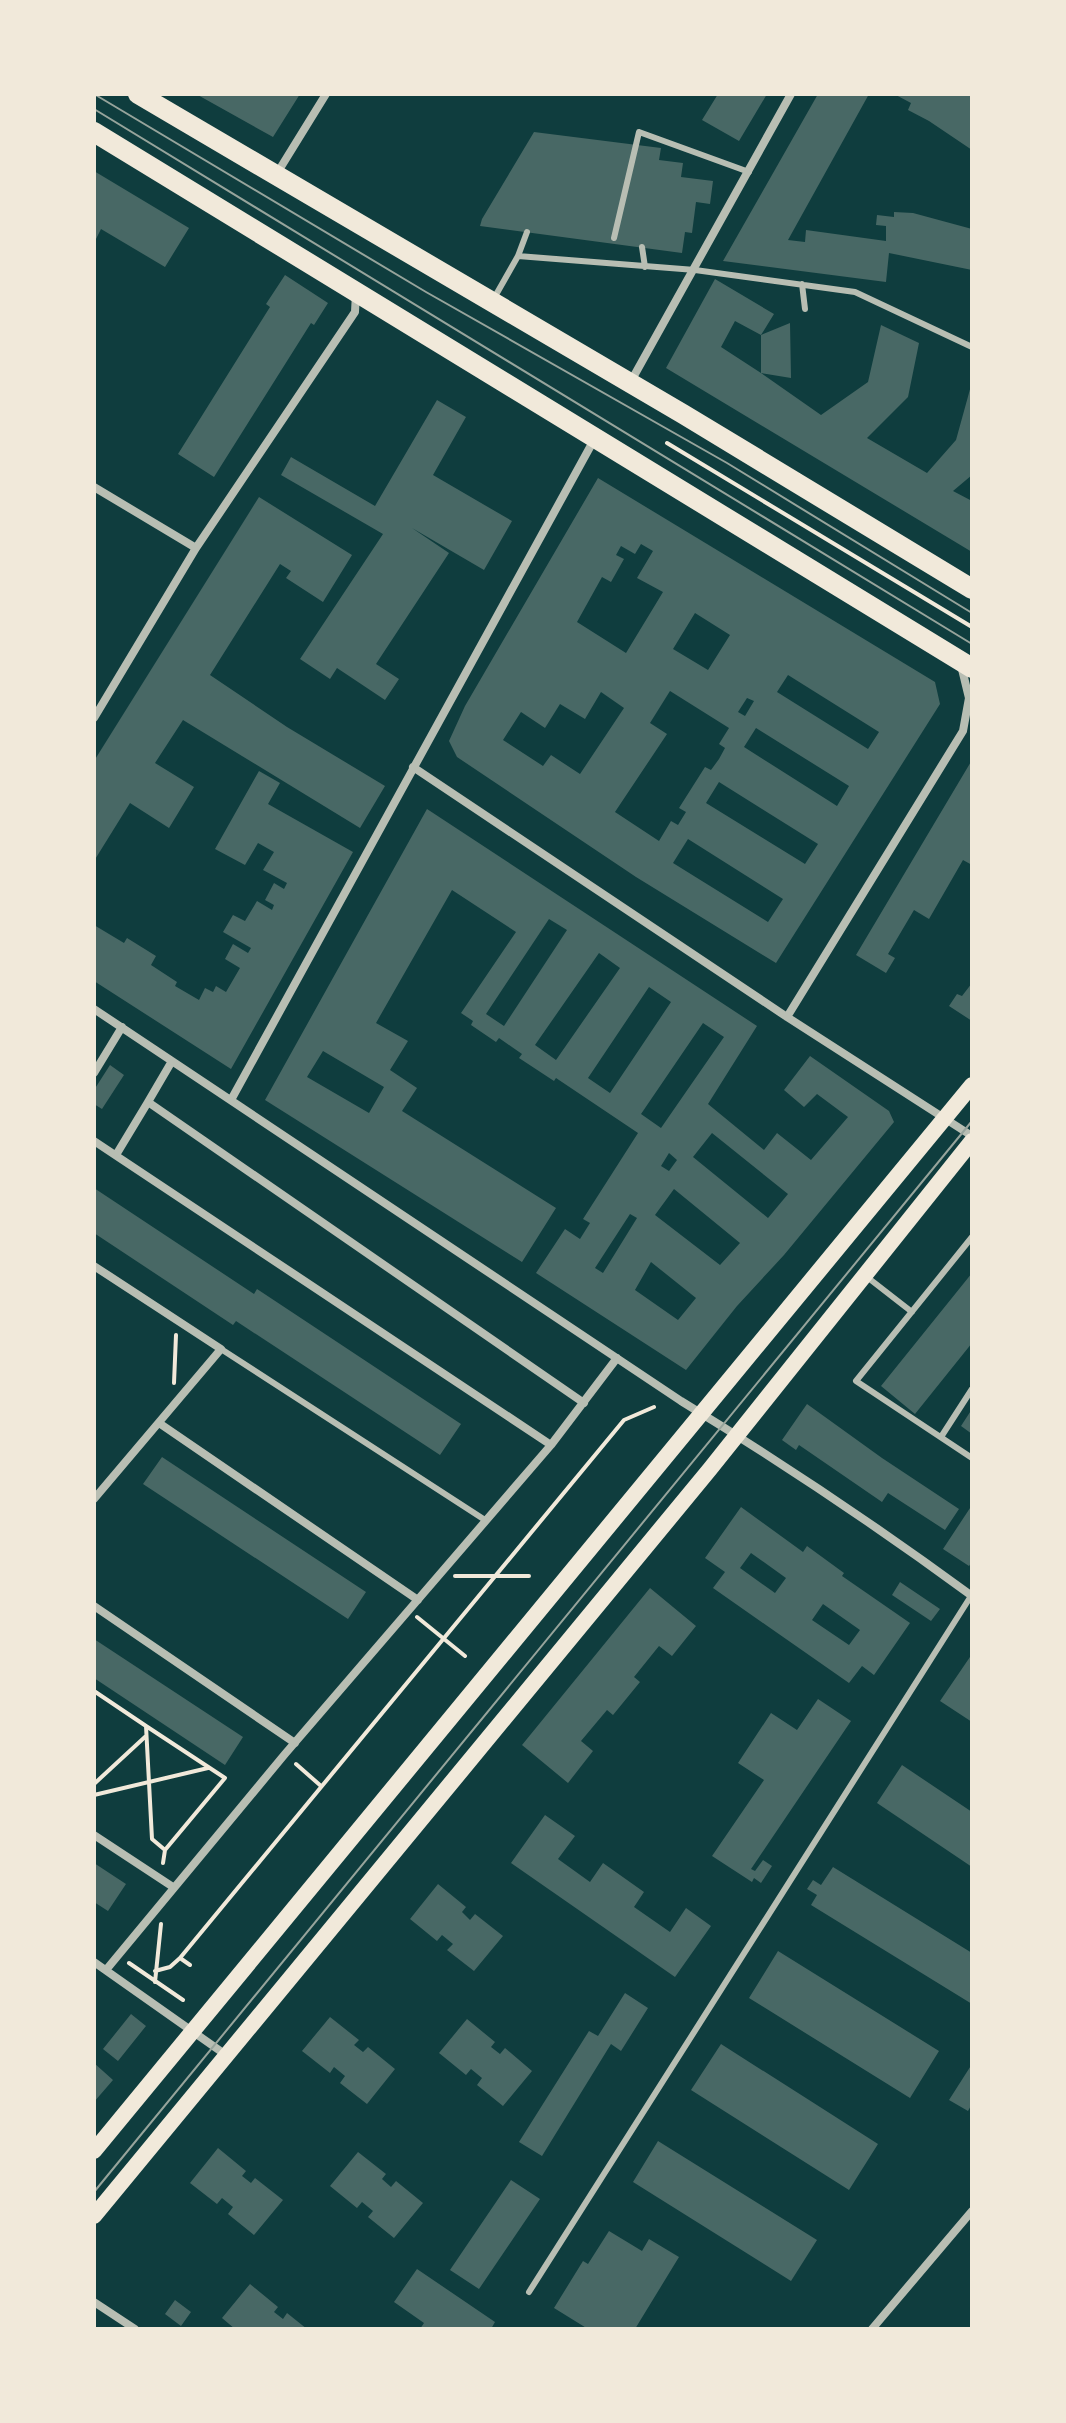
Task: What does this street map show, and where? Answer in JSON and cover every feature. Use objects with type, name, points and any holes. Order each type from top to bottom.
[{"type":"main road","points":[[138,94],[972,589]]},
{"type":"main road","points":[[96,138],[966,664]]},
{"type":"main road","points":[[94,2151],[972,1085]]},
{"type":"main road","points":[[94,2216],[736,1435],[972,1138]]},
{"type":"street","points":[[275,176],[326,94]]},
{"type":"street","points":[[630,384],[791,94]]},
{"type":"street","points":[[94,718],[196,548],[355,312],[356,293]]},
{"type":"street","points":[[231,1100],[595,437]]},
{"type":"street","points":[[94,487],[196,548]]},
{"type":"street","points":[[787,1017],[963,731],[969,698],[966,664]]},
{"type":"street","points":[[413,767],[972,1138]]},
{"type":"street","points":[[94,1009],[928,1563],[972,1596]]},
{"type":"street","points":[[94,1073],[122,1027]]},
{"type":"street","points":[[116,1155],[172,1061]]},
{"type":"street","points":[[148,1102],[584,1403]]},
{"type":"street","points":[[94,1141],[551,1445]]},
{"type":"street","points":[[94,1266],[221,1349],[94,1499]]},
{"type":"street","points":[[106,1970],[285,1754],[551,1445],[617,1358]]},
{"type":"street","points":[[159,1423],[418,1600]]},
{"type":"street","points":[[94,1606],[295,1743]]},
{"type":"street","points":[[94,1835],[173,1887]]},
{"type":"street","points":[[94,1962],[226,2055]]},
{"type":"street","points":[[876,2328],[972,2211]]},
{"type":"street","points":[[94,2302],[135,2329]]},
{"type":"lane","points":[[614,238],[639,132],[749,172]]},
{"type":"lane","points":[[491,303],[518,256],[527,232]]},
{"type":"lane","points":[[642,247],[645,267]]},
{"type":"lane","points":[[518,256],[695,270],[855,292],[972,347]]},
{"type":"lane","points":[[802,284],[805,309]]},
{"type":"lane","points":[[972,1237],[856,1381],[972,1458]]},
{"type":"lane","points":[[864,1275],[912,1312]]},
{"type":"lane","points":[[221,1349],[485,1520]]},
{"type":"lane","points":[[941,1437],[972,1389]]},
{"type":"lane","points":[[529,2292],[972,1596]]},
{"type":"path","points":[[667,443],[972,627]]},
{"type":"path","points":[[174,1405],[176,1320]]},
{"type":"path","points":[[155,1971],[170,1967],[180,1958],[624,1420],[654,1407]]},
{"type":"path","points":[[438,1576],[529,1576]]},
{"type":"path","points":[[409,1610],[465,1656]]},
{"type":"path","points":[[94,1691],[225,1778],[165,1850],[161,1880]]},
{"type":"path","points":[[146,1726],[152,1839],[165,1850]]},
{"type":"path","points":[[94,1784],[146,1736]]},
{"type":"path","points":[[285,1754],[321,1786]]},
{"type":"path","points":[[94,1795],[210,1768]]},
{"type":"path","points":[[155,1982],[162,1901]]},
{"type":"path","points":[[118,1955],[183,2000]]},
{"type":"path","points":[[180,1958],[190,1965]]},
{"type":"building","points":[[196,94],[300,94],[273,137]]},
{"type":"building","points":[[718,94],[767,94],[739,141],[702,120]]},
{"type":"building","points":[[818,94],[869,94],[788,240],[805,242],[806,230],[886,241],[886,226],[876,225],[877,215],[894,217],[894,212],[913,213],[972,229],[972,270],[889,253],[886,282],[723,261]]},
{"type":"building","points":[[894,94],[967,94],[972,97],[972,150],[908,110],[911,103]]},
{"type":"building","points":[[534,132],[661,148],[659,160],[683,163],[681,177],[713,181],[710,204],[696,202],[692,233],[685,232],[682,253],[480,226]]},
{"type":"building","points":[[94,171],[189,228],[165,267],[101,229],[96,239],[94,237]]},
{"type":"building","points":[[285,275],[328,303],[314,325],[311,323],[214,477],[178,454],[270,307],[266,304]]},
{"type":"building","points":[[715,279],[774,314],[761,335],[735,321],[721,347],[821,415],[868,382],[881,325],[919,343],[908,397],[867,438],[927,473],[956,440],[972,382],[972,475],[953,491],[972,501],[972,552],[666,368]]},
{"type":"building","points":[[790,323],[791,378],[761,373],[761,335]]},
{"type":"building","points":[[437,400],[466,417],[433,475],[512,521],[484,570],[412,528],[449,553],[376,664],[399,679],[385,700],[337,668],[330,679],[300,659],[383,534],[281,475],[291,457],[375,506]]},
{"type":"building","points":[[598,478],[935,682],[940,704],[776,963],[636,877],[457,757],[449,741],[465,706]],"holes":[[[641,544],[653,551],[637,578],[663,592],[626,653],[577,622],[602,577],[611,582],[624,559],[616,555],[621,546],[635,554]],[[695,613],[730,635],[708,670],[673,649]],[[788,675],[879,732],[868,749],[777,692]],[[670,691],[729,728],[719,744],[725,748],[719,759],[711,770],[705,767],[679,808],[686,812],[678,825],[671,821],[659,841],[615,812],[667,734],[650,723]],[[601,692],[624,708],[580,774],[551,755],[543,766],[503,740],[521,712],[545,728],[560,704],[585,719]],[[747,698],[754,701],[745,716],[738,712]],[[756,728],[849,786],[837,806],[744,747]],[[719,782],[818,844],[805,864],[706,803]],[[688,839],[783,899],[768,922],[673,863]]]},
{"type":"building","points":[[259,497],[352,555],[323,602],[286,578],[291,571],[280,564],[210,675],[287,727],[385,786],[360,828],[183,720],[155,763],[194,787],[169,828],[130,803],[94,861],[94,761]]},
{"type":"building","points":[[972,760],[972,865],[963,860],[929,919],[914,910],[888,954],[895,958],[886,973],[856,955]]},
{"type":"building","points":[[259,771],[280,783],[268,804],[353,852],[231,1069],[94,981],[94,925],[124,943],[127,938],[156,956],[151,965],[177,982],[175,986],[199,1000],[205,988],[213,992],[216,986],[226,992],[240,968],[225,959],[233,944],[248,953],[251,948],[223,932],[233,915],[245,921],[257,901],[272,910],[274,905],[265,900],[274,883],[284,889],[287,883],[263,870],[274,852],[258,843],[245,865],[215,849]]},
{"type":"building","points":[[427,809],[757,1026],[708,1104],[764,1150],[777,1133],[811,1160],[848,1117],[817,1094],[804,1107],[784,1090],[810,1056],[889,1111],[894,1122],[686,1370],[536,1273],[565,1229],[580,1239],[590,1223],[583,1219],[638,1133],[556,1078],[554,1081],[519,1058],[522,1054],[499,1038],[496,1042],[471,1025],[473,1021],[461,1013],[516,932],[452,890],[376,1023],[408,1041],[390,1070],[417,1088],[402,1111],[556,1208],[522,1262],[265,1100]],"holes":[[[549,919],[567,930],[504,1026],[486,1014]],[[599,953],[620,968],[556,1060],[535,1045]],[[649,987],[671,1002],[610,1093],[588,1078]],[[703,1023],[724,1037],[661,1128],[641,1114]],[[323,1051],[384,1087],[369,1113],[307,1077]],[[712,1133],[788,1194],[768,1218],[693,1157]],[[669,1153],[677,1160],[669,1171],[661,1166]],[[674,1189],[740,1243],[720,1265],[655,1215]],[[630,1214],[637,1218],[603,1273],[595,1268]],[[651,1262],[696,1298],[678,1320],[635,1290]]]},
{"type":"building","points":[[972,983],[972,1021],[949,1006],[957,994],[962,996]]},
{"type":"building","points":[[110,1065],[124,1075],[102,1109],[94,1104],[94,1090]]},
{"type":"building","points":[[94,1188],[254,1294],[257,1289],[461,1424],[440,1455],[236,1321],[233,1325],[94,1233]]},
{"type":"building","points":[[972,1273],[972,1343],[915,1414],[881,1386]]},
{"type":"building","points":[[807,1404],[959,1509],[945,1530],[888,1493],[882,1502],[799,1445],[796,1450],[782,1440]]},
{"type":"building","points":[[972,1409],[972,1434],[961,1426]]},
{"type":"building","points":[[162,1457],[366,1592],[348,1619],[143,1484]]},
{"type":"building","points":[[972,1505],[972,1562],[969,1566],[943,1549]]},
{"type":"building","points":[[741,1507],[803,1552],[807,1546],[844,1573],[842,1576],[910,1623],[874,1675],[862,1666],[849,1683],[713,1588],[725,1572],[705,1558]],"holes":[[[751,1553],[786,1578],[775,1593],[740,1568]],[[823,1604],[860,1630],[849,1645],[812,1620]]]},
{"type":"building","points":[[900,1582],[940,1609],[931,1621],[892,1595]]},
{"type":"building","points":[[650,1588],[696,1626],[672,1656],[659,1646],[634,1677],[640,1682],[613,1715],[607,1710],[581,1741],[593,1751],[568,1783],[522,1745]]},
{"type":"building","points":[[94,1639],[243,1737],[225,1765],[94,1678]]},
{"type":"building","points":[[972,1654],[972,1722],[940,1701]]},
{"type":"building","points":[[818,1699],[851,1721],[751,1869],[755,1871],[763,1860],[772,1866],[761,1883],[754,1878],[752,1882],[712,1856],[764,1780],[738,1763],[771,1713],[797,1730]]},
{"type":"building","points":[[902,1765],[972,1812],[972,1867],[877,1803]]},
{"type":"building","points":[[545,1815],[575,1836],[558,1859],[590,1882],[603,1863],[644,1892],[634,1907],[670,1932],[686,1908],[711,1926],[675,1977],[511,1863]]},
{"type":"building","points":[[94,1863],[126,1884],[108,1911],[94,1902]]},
{"type":"building","points":[[833,1867],[972,1953],[972,2004],[811,1905],[817,1895],[807,1889],[813,1880],[821,1885]]},
{"type":"building","points":[[438,1884],[466,1907],[462,1912],[470,1920],[475,1914],[503,1936],[474,1971],[447,1950],[453,1944],[442,1935],[437,1941],[410,1919]]},
{"type":"building","points":[[778,1951],[939,2051],[910,2098],[749,1998]]},
{"type":"building","points":[[625,1993],[648,2008],[621,2051],[611,2044],[542,2156],[519,2142],[589,2031],[598,2036]]},
{"type":"building","points":[[131,2014],[146,2026],[118,2061],[103,2049]]},
{"type":"building","points":[[330,2017],[359,2040],[354,2045],[363,2052],[368,2047],[395,2069],[367,2104],[340,2083],[345,2076],[334,2067],[330,2073],[302,2051]]},
{"type":"building","points":[[467,2019],[495,2042],[491,2047],[500,2054],[505,2048],[532,2071],[503,2106],[477,2085],[482,2078],[471,2069],[466,2075],[439,2053]]},
{"type":"building","points":[[721,2044],[878,2144],[849,2190],[691,2090]]},
{"type":"building","points":[[94,2063],[113,2080],[94,2102]]},
{"type":"building","points":[[972,2064],[972,2104],[968,2111],[949,2100]]},
{"type":"building","points":[[658,2141],[817,2240],[791,2281],[633,2182]]},
{"type":"building","points":[[218,2148],[246,2171],[242,2176],[251,2183],[255,2178],[283,2200],[254,2235],[228,2214],[233,2207],[222,2198],[217,2204],[190,2183]]},
{"type":"building","points":[[358,2152],[386,2174],[382,2179],[391,2187],[396,2181],[423,2203],[394,2238],[368,2217],[373,2211],[362,2202],[357,2208],[330,2186]]},
{"type":"building","points":[[511,2180],[540,2199],[479,2289],[450,2270]]},
{"type":"building","points":[[609,2231],[642,2251],[649,2239],[679,2257],[635,2329],[588,2329],[554,2308],[583,2261],[588,2264]]},
{"type":"building","points":[[417,2269],[495,2322],[491,2329],[420,2329],[424,2323],[394,2302]]},
{"type":"building","points":[[250,2284],[278,2307],[274,2312],[283,2319],[287,2313],[307,2329],[235,2329],[222,2318]]},
{"type":"building","points":[[175,2300],[191,2312],[181,2326],[165,2314]]},
{"type":"tram line","points":[[94,94],[426,292],[727,463],[972,613]]},
{"type":"tram line","points":[[94,109],[972,644]]},
{"type":"tram line","points":[[94,2192],[972,1121]]}]
